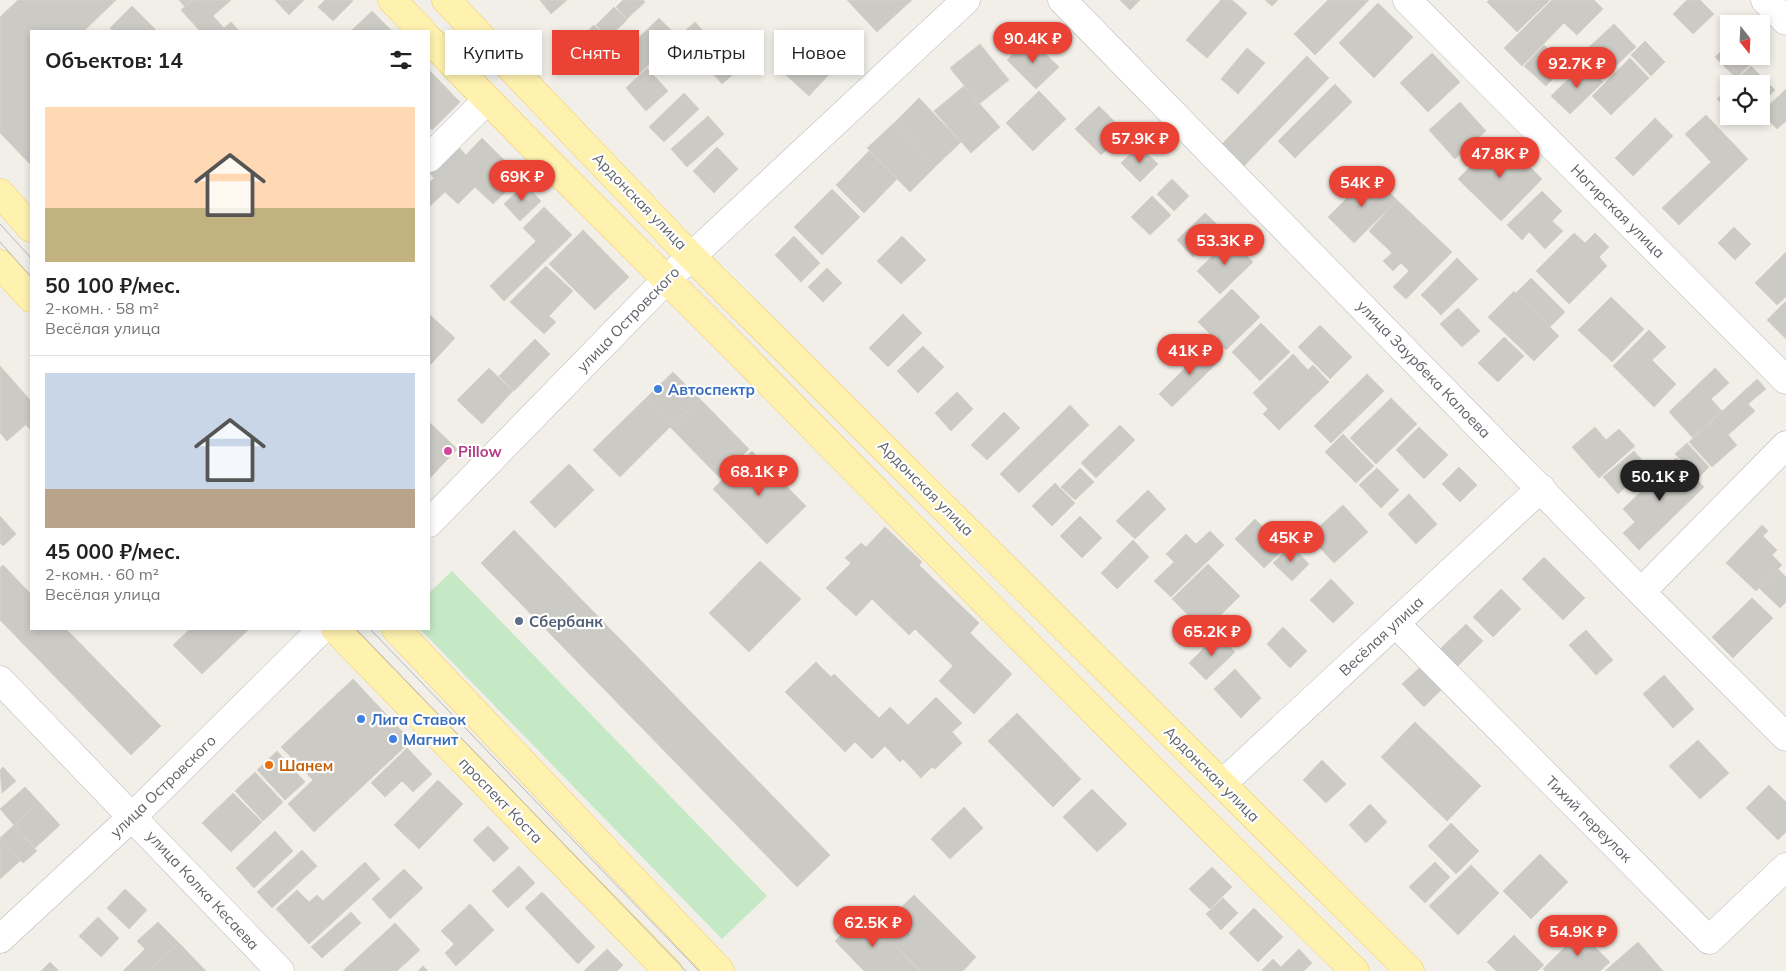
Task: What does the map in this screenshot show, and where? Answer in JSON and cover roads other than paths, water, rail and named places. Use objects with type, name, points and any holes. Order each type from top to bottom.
[{"type":"main road","points":[[392,0],[421,30]]},
{"type":"main road","name":"Ардонская улица","points":[[446,0],[692,255],[1410,971]]},
{"type":"main road","points":[[430,40],[487,100],[1192,812],[1355,971]]},
{"type":"main road","points":[[0,194],[30,227]]},
{"type":"main road","points":[[0,264],[30,297]]},
{"type":"main road","name":"проспект Коста","points":[[336,630],[668,971]]},
{"type":"main road","points":[[397,630],[720,971]]},
{"type":"street","name":"улица Островского","points":[[430,522],[666,280],[966,0]]},
{"type":"street","name":"улица Заурбека Калоева","points":[[1062,0],[1641,592],[1786,737]]},
{"type":"street","name":"Ногирская улица","points":[[1407,0],[1786,380]]},
{"type":"street","points":[[1765,0],[1786,21]]},
{"type":"street","points":[[430,157],[487,100]]},
{"type":"street","points":[[1641,592],[1786,445]]},
{"type":"street","name":"Весёлая улица","points":[[1222,784],[1541,488]]},
{"type":"street","name":"Тихий переулок","points":[[1395,623],[1709,940],[1786,867]]},
{"type":"street","name":"улица Островского","points":[[0,939],[133,816],[321,630]]},
{"type":"street","name":"улица Колка Кесаева","points":[[0,680],[133,816],[280,971]]},
{"type":"tram line","points":[[0,224],[30,257]]},
{"type":"tram line","points":[[0,242],[30,276]]},
{"type":"tram line","points":[[357,630],[686,971]]},
{"type":"tram line","points":[[371,630],[699,971]]},
{"type":"place","name":"Автоспектр","points":[[658,389]]},
{"type":"place","name":"Pillow","points":[[448,451]]},
{"type":"place","name":"Сбербанк","points":[[519,621]]},
{"type":"place","name":"Лига Ставок","points":[[361,719]]},
{"type":"place","name":"Магнит","points":[[393,739]]},
{"type":"place","name":"Шанем","points":[[269,765]]}]
